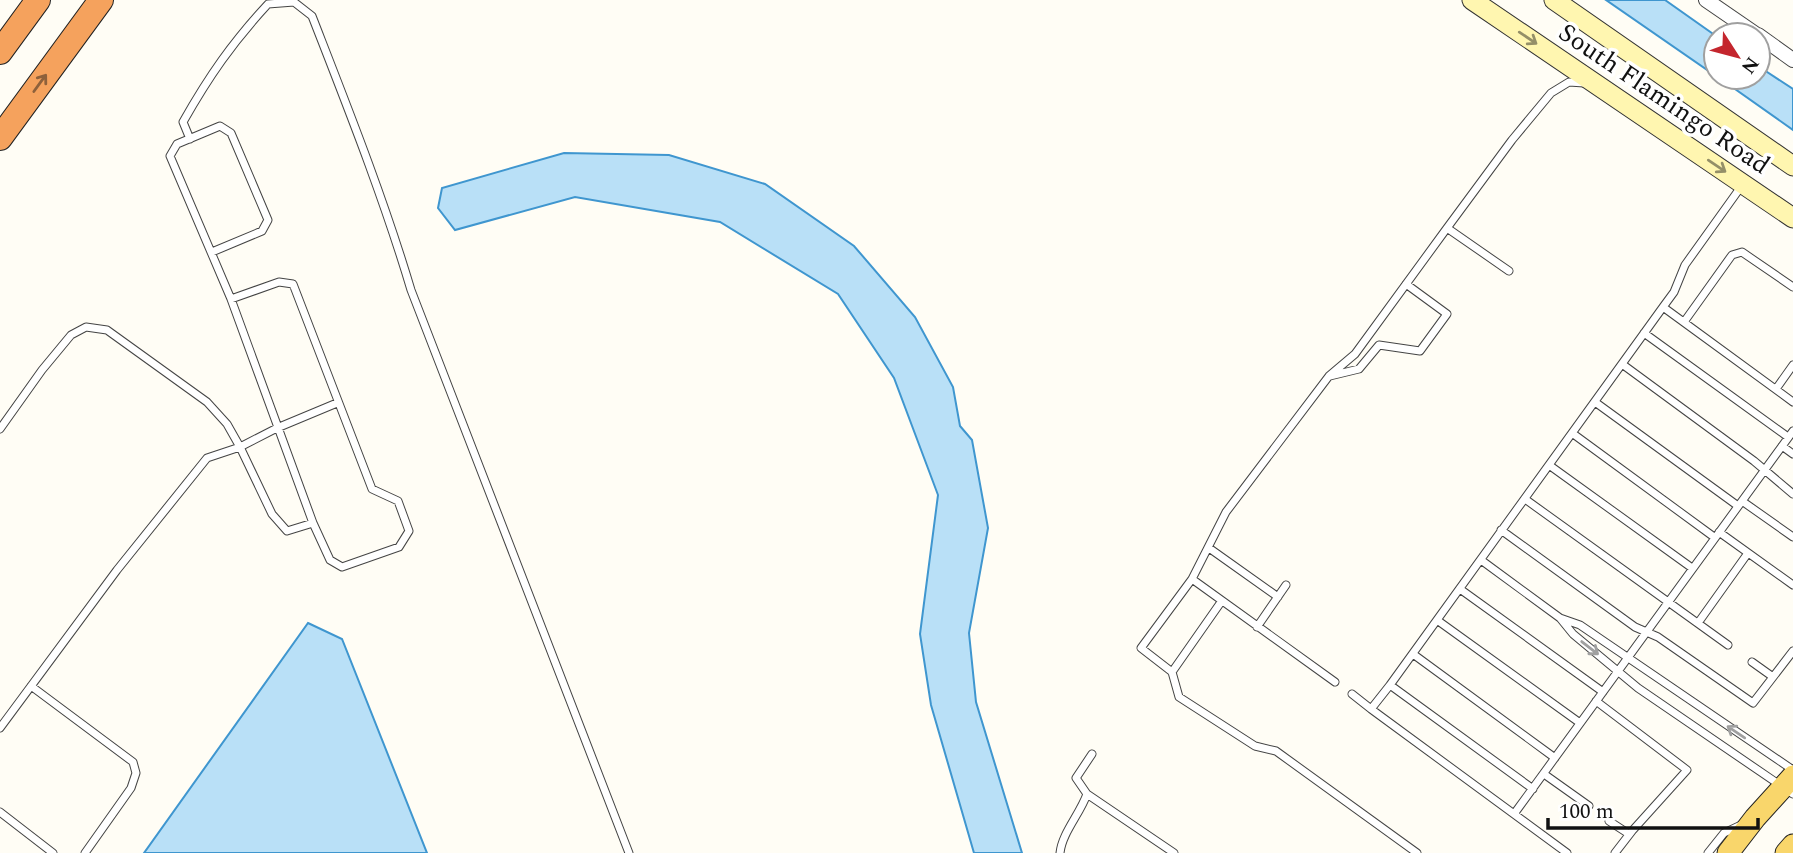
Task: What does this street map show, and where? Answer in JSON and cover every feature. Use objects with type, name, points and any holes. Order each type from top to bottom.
[{"type":"highway","points":[[0,52],[38,0]]},
{"type":"highway","points":[[0,138],[101,0]]},
{"type":"main road","name":"South Flamingo Road","points":[[1472,0],[1793,218]]},
{"type":"main road","name":"South Flamingo Road","points":[[1554,0],[1793,166]]},
{"type":"main road","points":[[1728,853],[1755,818],[1791,782]]},
{"type":"main road","points":[[1786,853],[1793,845]]},
{"type":"street","points":[[1706,0],[1737,21]]},
{"type":"street","points":[[1772,45],[1793,60]]},
{"type":"lane","points":[[190,139],[183,122],[204,85],[233,42],[268,4],[294,2],[312,16],[376,185],[415,303],[629,853]]},
{"type":"lane","points":[[1417,853],[1276,751],[1255,746],[1179,697],[1172,672],[1141,648],[1192,579],[1226,512],[1329,376],[1354,354],[1536,110],[1558,87],[1569,82],[1595,83]]},
{"type":"lane","points":[[212,252],[262,231],[268,220],[232,133],[220,126],[177,144],[170,156],[231,299],[313,523],[330,560],[342,567],[399,547],[409,531],[398,501],[372,489],[293,284],[279,282],[231,299]]},
{"type":"lane","points":[[1371,709],[1674,292],[1685,265],[1743,184]]},
{"type":"lane","points":[[1447,228],[1509,271]]},
{"type":"lane","points":[[1684,322],[1732,255],[1742,252],[1793,287]]},
{"type":"lane","points":[[1329,376],[1359,369],[1379,345],[1420,351],[1447,314],[1406,284]]},
{"type":"lane","points":[[1663,307],[1793,402]]},
{"type":"lane","points":[[0,429],[71,335],[86,327],[107,330],[207,402],[227,424],[272,514],[287,531],[313,523]]},
{"type":"lane","points":[[1514,814],[1791,434],[1644,333]]},
{"type":"lane","points":[[1622,364],[1793,494]]},
{"type":"lane","points":[[1776,389],[1793,365]]},
{"type":"lane","points":[[1595,402],[1740,504],[1793,537]]},
{"type":"lane","points":[[0,728],[117,570],[207,458],[240,447],[337,403]]},
{"type":"lane","points":[[1572,433],[1716,534],[1793,584]]},
{"type":"lane","points":[[1782,446],[1793,454]]},
{"type":"lane","points":[[1549,465],[1692,568]]},
{"type":"lane","points":[[1525,499],[1728,645]]},
{"type":"lane","points":[[1502,530],[1636,627],[1658,638],[1753,703],[1793,651]]},
{"type":"lane","points":[[1209,548],[1278,597]]},
{"type":"lane","points":[[1698,624],[1748,553]]},
{"type":"lane","points":[[1480,560],[1560,618],[1573,634],[1638,688],[1791,782]]},
{"type":"lane","points":[[1192,579],[1335,682]]},
{"type":"lane","points":[[1257,627],[1286,585]]},
{"type":"lane","points":[[1460,589],[1603,692]]},
{"type":"lane","points":[[1172,672],[1221,601]]},
{"type":"lane","points":[[1560,618],[1580,625],[1628,658],[1791,782]]},
{"type":"lane","points":[[1437,620],[1580,723]]},
{"type":"lane","points":[[1413,654],[1555,758]]},
{"type":"lane","points":[[1752,662],[1773,677]]},
{"type":"lane","points":[[1390,685],[1533,789]]},
{"type":"lane","points":[[31,686],[133,762],[136,773],[131,788],[85,853]]},
{"type":"lane","points":[[1352,695],[1564,852]]},
{"type":"lane","points":[[1596,701],[1687,770],[1615,853]]},
{"type":"lane","points":[[1092,754],[1076,778],[1087,794],[1174,853]]},
{"type":"lane","points":[[1544,774],[1589,806]]},
{"type":"lane","points":[[1060,853],[1061,844],[1082,810],[1087,794]]},
{"type":"lane","points":[[0,812],[53,853]]},
{"type":"lane","points":[[1707,853],[1724,833],[1755,818]]},
{"type":"lane","points":[[1609,821],[1629,834]]},
{"type":"water","points":[[1606,0],[1665,0],[1702,26],[1702,66]]},
{"type":"water","points":[[1772,75],[1793,89],[1793,130],[1738,91],[1772,91]]},
{"type":"water","points":[[564,153],[669,155],[765,184],[854,246],[915,317],[953,387],[960,426],[972,440],[988,528],[969,633],[976,702],[1022,853],[974,853],[931,705],[920,634],[938,495],[894,378],[838,294],[720,222],[575,197],[455,230],[438,208],[442,188]]},
{"type":"water","points":[[308,623],[342,639],[427,853],[144,853]]}]
